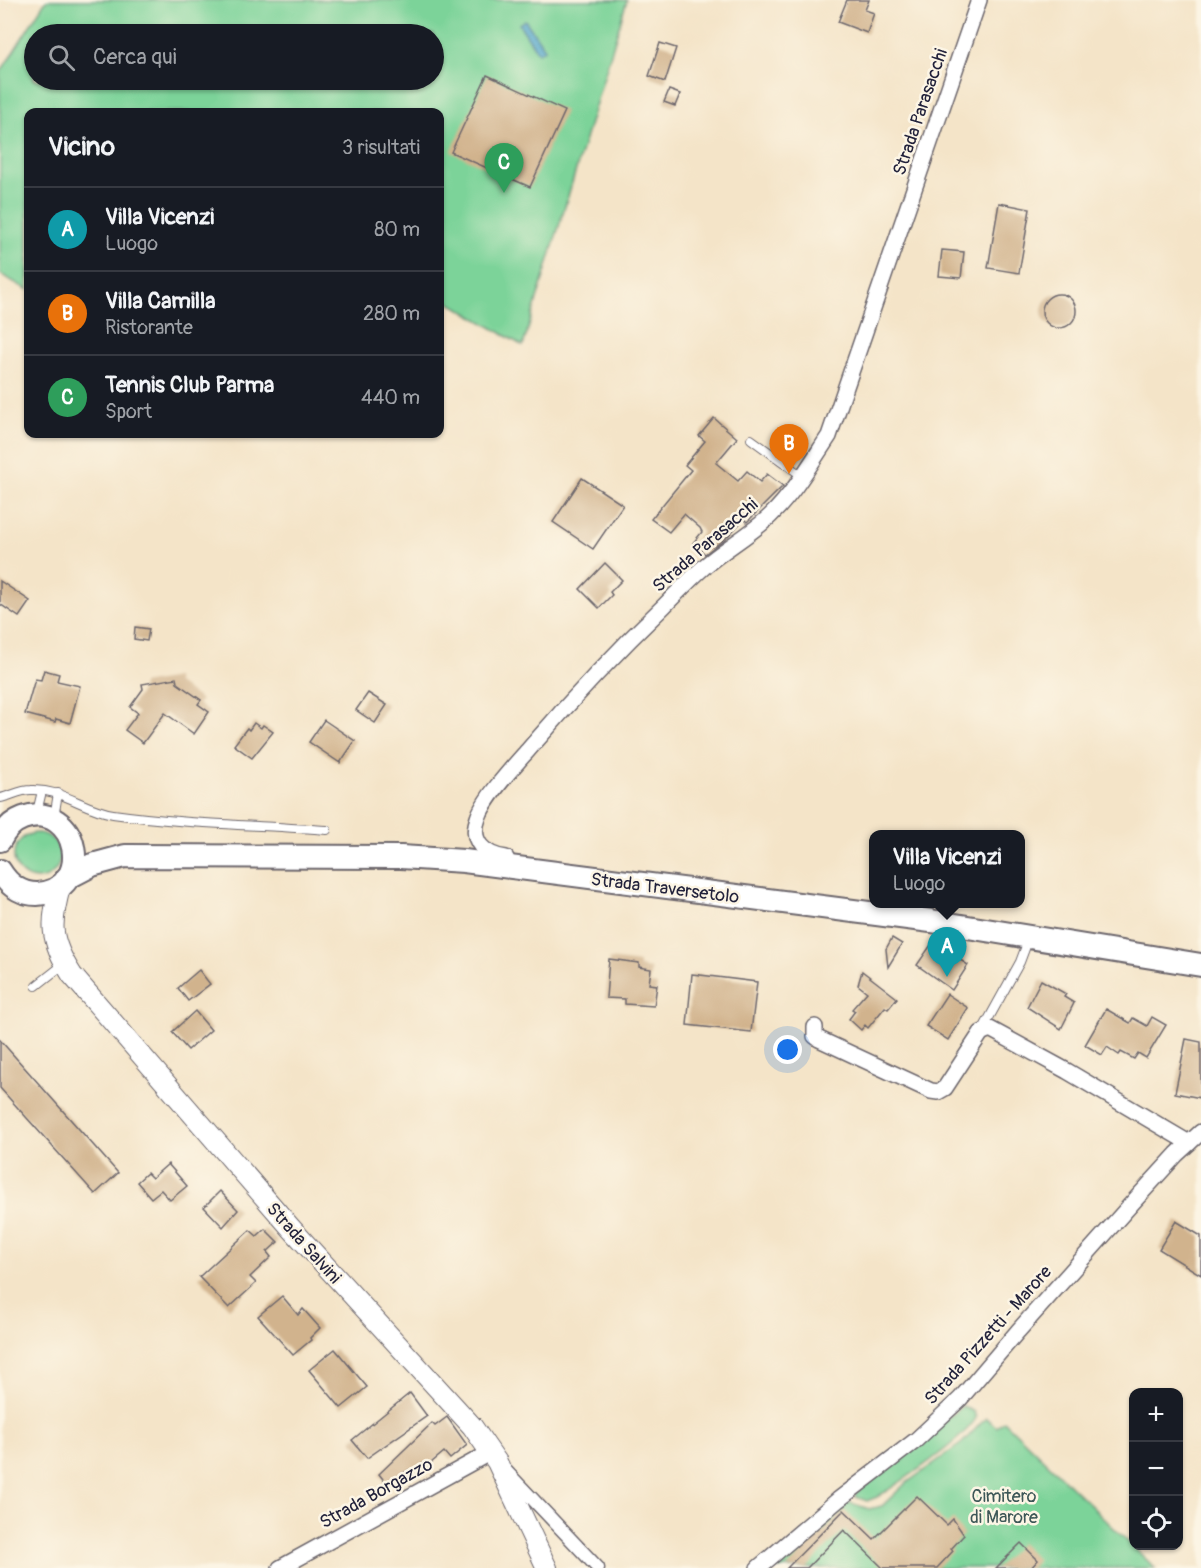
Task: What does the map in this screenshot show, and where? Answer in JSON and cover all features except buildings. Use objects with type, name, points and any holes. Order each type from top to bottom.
[{"type":"main road","points":[[4,829],[19,819],[53,823],[75,852],[72,870],[64,881]]},
{"type":"main road","name":"Strada Traversetolo","points":[[53,823],[97,848],[125,856]]},
{"type":"main road","name":"Strada Traversetolo","points":[[23,892],[45,893],[92,864],[125,856],[412,857],[488,864],[931,921],[1201,965]]},
{"type":"main road","points":[[0,871],[5,879],[23,892]]},
{"type":"street","name":"Strada Parasacchi","points":[[611,881],[572,866],[488,853],[477,841],[478,817],[518,762],[629,639],[705,566],[770,516],[802,476],[829,436],[979,0]]},
{"type":"street","points":[[52,924],[64,881]]},
{"type":"street","name":"Strada Salvini","points":[[23,892],[52,924],[65,963],[91,999],[345,1288],[459,1411],[491,1452],[548,1568]]},
{"type":"street","points":[[815,1027],[815,1036],[819,1039],[931,1091],[938,1092],[945,1088],[981,1033],[985,1030],[995,1030],[1189,1143]]},
{"type":"street","name":"Strada Pizzetti - Marore","points":[[758,1568],[838,1500],[915,1442],[960,1399],[1134,1201],[1201,1132]]},
{"type":"street","points":[[491,1452],[598,1568]]},
{"type":"street","name":"Strada Borgazzo","points":[[279,1568],[491,1452]]},
{"type":"lane","points":[[751,440],[802,476]]},
{"type":"lane","points":[[0,798],[29,790],[42,791],[58,793],[90,808],[111,814],[180,821],[327,830]]},
{"type":"lane","points":[[42,791],[53,823]]},
{"type":"lane","points":[[53,823],[58,793]]},
{"type":"lane","points":[[981,1033],[1020,962],[1030,937]]},
{"type":"lane","points":[[36,986],[65,963]]},
{"type":"green space","points":[[46,0],[627,0],[523,346],[444,299],[444,108],[24,108],[24,288],[0,274],[0,73],[24,35],[24,90],[444,90],[444,24],[31,24]]},
{"type":"green space","points":[[37,833],[53,840],[60,856],[53,872],[37,879],[21,872],[14,856],[21,840]]},
{"type":"green space","points":[[963,1406],[974,1412],[976,1418],[958,1438],[877,1497],[867,1501],[856,1497],[856,1493]]},
{"type":"green space","name":"Cimitero di Marore","points":[[986,1418],[997,1427],[1004,1421],[1129,1543],[1129,1550],[1137,1550],[1155,1568],[764,1568],[845,1501],[869,1509],[882,1506],[905,1484],[962,1443]]},
{"type":"water","points":[[525,20],[545,49],[538,53],[519,24]]},
{"type":"place","name":"Tennis Club Parma","points":[[504,193]]},
{"type":"place","name":"Villa Camilla","points":[[789,474]]},
{"type":"place","name":"Villa Vicenzi","points":[[947,977]]}]
